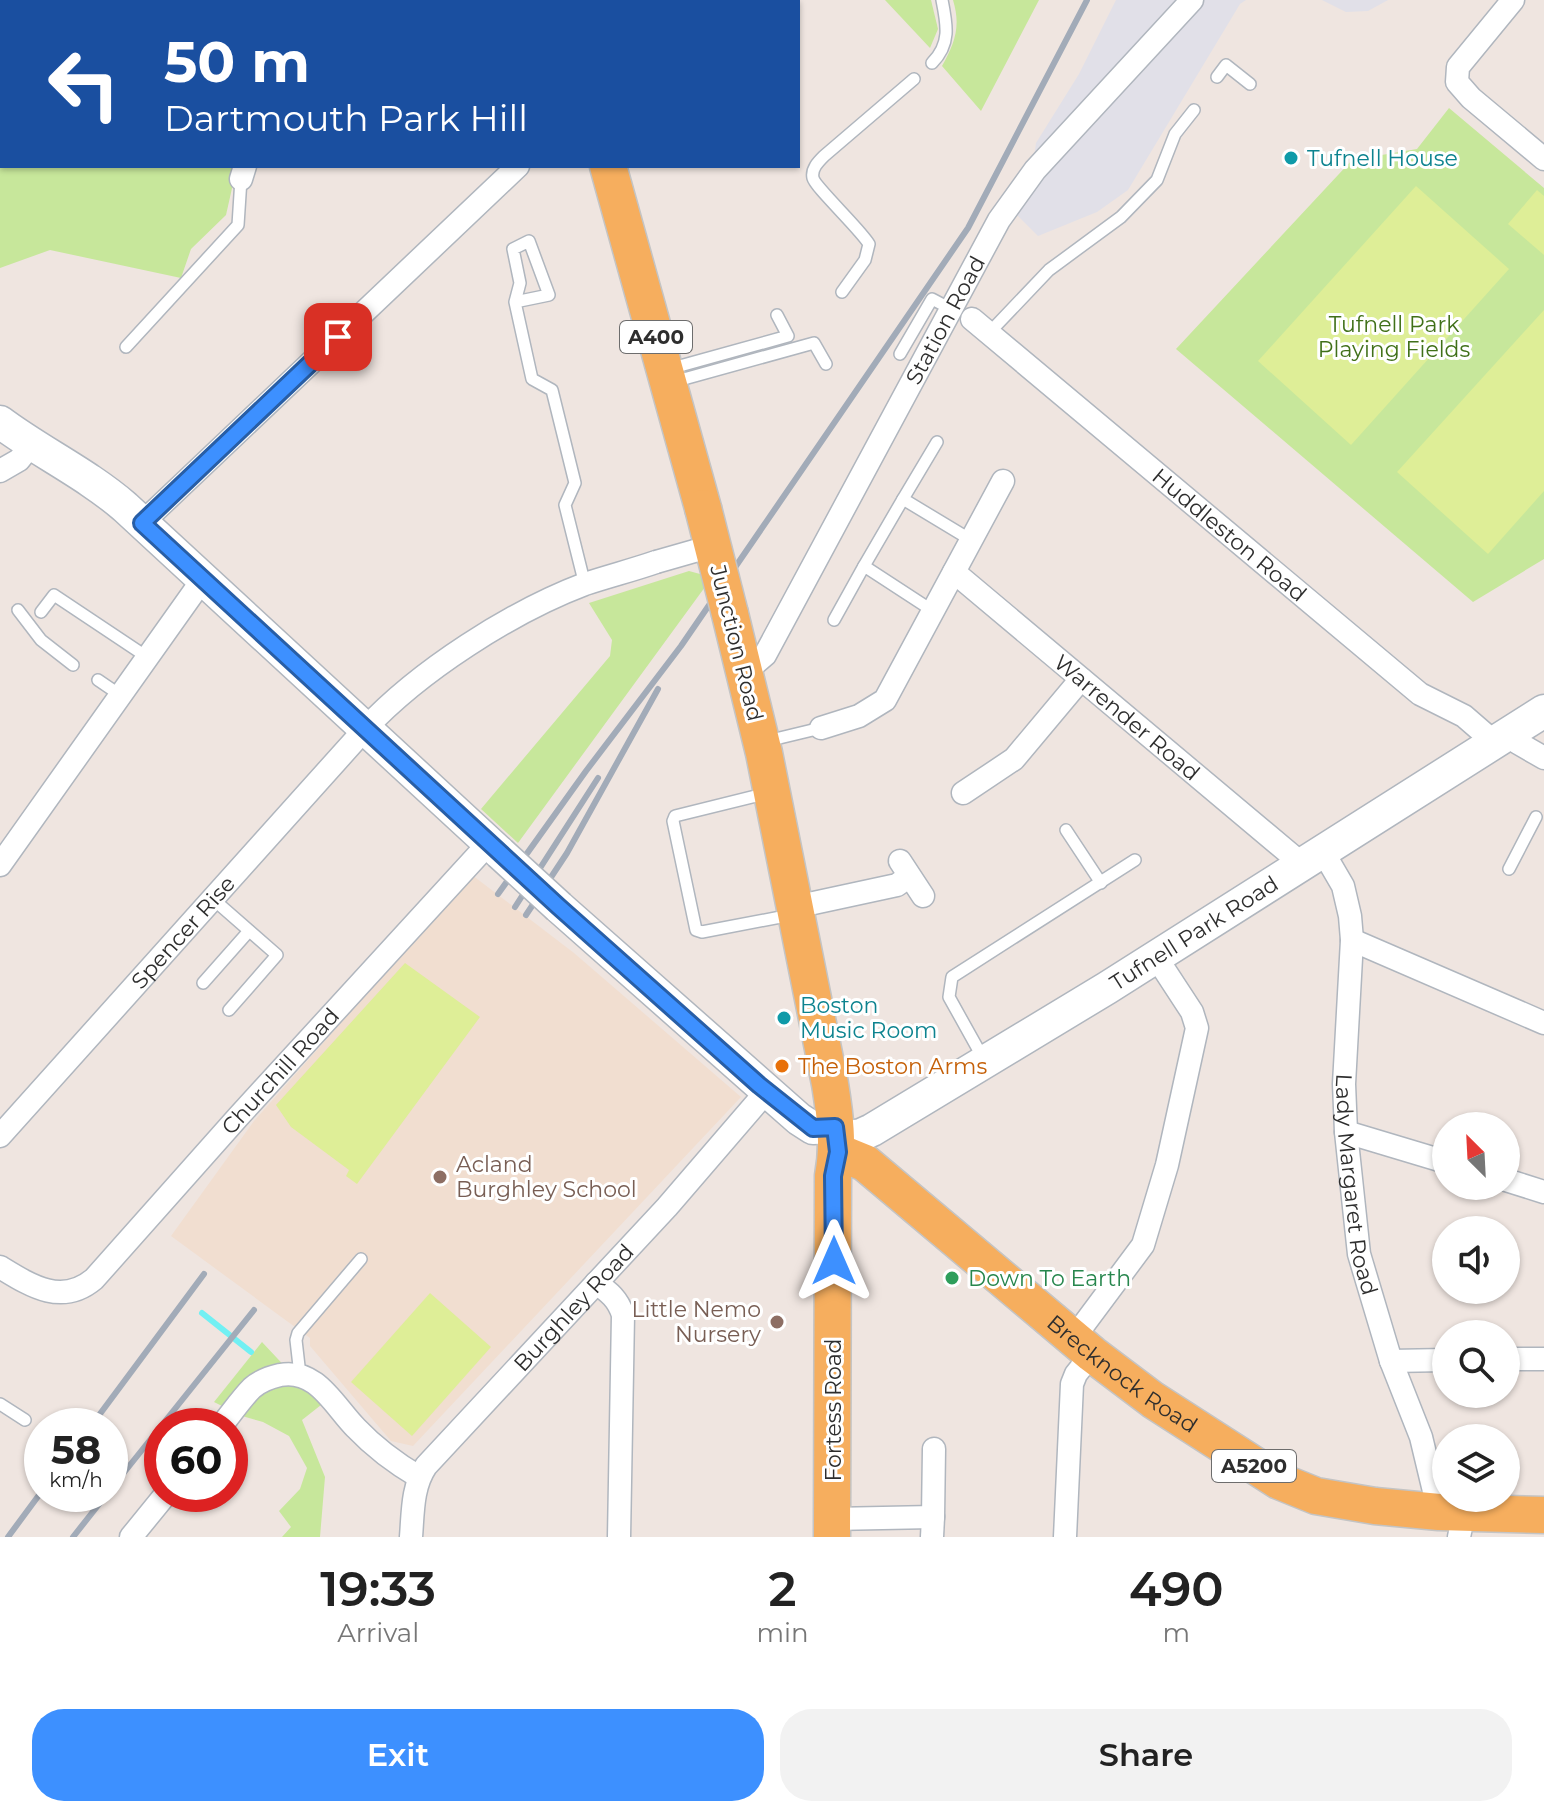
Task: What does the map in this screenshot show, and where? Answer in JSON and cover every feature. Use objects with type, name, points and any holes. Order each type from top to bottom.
[{"type":"main road","name":"Junction Road","points":[[609,168],[703,508],[762,742],[830,1084],[837,1139]]},
{"type":"main road","name":"Brecknock Road","points":[[837,1139],[1082,1346],[1153,1400],[1260,1470],[1304,1492],[1454,1520],[1544,1515]]},
{"type":"main road","name":"Fortess Road","points":[[832,1528],[833,1176],[837,1139]]},
{"type":"street","points":[[1513,0],[1458,67],[1457,82],[1471,98],[1544,159]]},
{"type":"street","name":"Station Road","points":[[744,673],[765,655],[999,220],[1025,182],[1185,3]]},
{"type":"street","points":[[142,523],[516,168]]},
{"type":"street","name":"Huddleston Road","points":[[981,326],[1420,694],[1544,758]]},
{"type":"street","points":[[0,422],[101,488],[142,523],[494,848],[766,1092],[813,1128],[837,1139]]},
{"type":"street","points":[[0,471],[19,460],[31,445]]},
{"type":"street","points":[[821,728],[859,716],[885,700],[1003,481]]},
{"type":"street","name":"Spencer Rise","points":[[0,1136],[365,729],[399,696],[526,611],[585,585],[712,546]]},
{"type":"street","name":"Warrender Road","points":[[954,572],[1081,679],[1312,857]]},
{"type":"street","points":[[0,865],[203,579]]},
{"type":"street","points":[[963,793],[1014,759],[1081,679]]},
{"type":"street","name":"Tufnell Park Road","points":[[837,1139],[872,1130],[985,1062],[1544,711]]},
{"type":"street","name":"Churchill Road","points":[[0,1267],[37,1286],[66,1293],[82,1288],[98,1275],[494,848]]},
{"type":"street","name":"Lady Margaret Road","points":[[1312,857],[1337,872],[1347,898],[1352,940],[1344,1084],[1359,1254],[1391,1361],[1454,1520]]},
{"type":"street","points":[[795,911],[897,885],[904,869],[923,896]]},
{"type":"street","points":[[1352,940],[1544,1023]]},
{"type":"street","points":[[1065,1537],[1072,1384],[1082,1346],[1143,1245],[1167,1165],[1197,1028],[1192,1012],[1156,957]]},
{"type":"street","name":"Burghley Road","points":[[419,1477],[682,1191],[766,1092]]},
{"type":"street","points":[[1346,1132],[1432,1158]]},
{"type":"street","points":[[1520,1184],[1544,1192]]},
{"type":"street","points":[[596,1283],[612,1294],[623,1315],[619,1537]]},
{"type":"street","points":[[1520,1359],[1544,1359]]},
{"type":"street","points":[[1391,1361],[1432,1360]]},
{"type":"street","points":[[236,1408],[254,1386],[270,1377],[291,1373],[321,1387],[356,1428],[390,1460],[419,1477],[411,1537]]},
{"type":"street","points":[[832,1528],[932,1527],[934,1449]]},
{"type":"street","points":[[131,1537],[151,1512]]},
{"type":"lane","points":[[932,63],[941,55],[948,31],[942,0]]},
{"type":"lane","points":[[1217,77],[1226,65],[1250,84]]},
{"type":"lane","points":[[842,292],[865,260],[869,244],[839,207],[816,186],[812,176],[814,168],[914,79]]},
{"type":"lane","points":[[981,326],[1049,270],[1121,217],[1157,180],[1175,134],[1194,110]]},
{"type":"lane","points":[[126,347],[238,225],[243,172]]},
{"type":"lane","points":[[515,302],[549,295],[529,241],[513,249],[520,283],[515,302],[532,379],[552,390],[572,470],[575,483],[565,505],[585,585]]},
{"type":"lane","points":[[900,354],[932,299],[951,309]]},
{"type":"lane","points":[[667,376],[788,336],[777,315]]},
{"type":"lane","points":[[667,376],[814,343],[826,364]]},
{"type":"lane","points":[[834,620],[937,442]]},
{"type":"lane","points":[[903,499],[971,540]]},
{"type":"lane","points":[[864,566],[933,611]]},
{"type":"lane","points":[[41,612],[54,595],[147,657]]},
{"type":"lane","points":[[18,610],[41,640],[73,665]]},
{"type":"lane","points":[[98,680],[120,695]]},
{"type":"lane","points":[[762,742],[821,728]]},
{"type":"lane","points":[[772,792],[675,816],[673,821],[696,930],[702,932],[795,911]]},
{"type":"lane","points":[[1509,869],[1536,817]]},
{"type":"lane","points":[[1066,830],[1101,883]]},
{"type":"lane","points":[[985,1062],[949,997],[952,977],[1135,860]]},
{"type":"lane","points":[[213,899],[277,955],[229,1010]]},
{"type":"lane","points":[[203,983],[249,931]]},
{"type":"lane","points":[[300,1375],[298,1333],[361,1259]]},
{"type":"lane","points":[[0,1404],[24,1419]]},
{"type":"shaded area","points":[[1116,0],[1246,0],[1240,4],[1128,190],[1097,212],[1038,236],[1000,198],[1034,157],[1036,143],[1079,74]]},
{"type":"shaded area","points":[[1322,0],[1388,0],[1368,11],[1346,12]]},
{"type":"shaded area","name":"Acland Burghley School","points":[[472,875],[574,953],[741,1097],[413,1446],[391,1441],[310,1346],[310,1338],[171,1236],[254,1121]]},
{"type":"green space","points":[[885,0],[931,0],[938,29],[930,48]]},
{"type":"green space","points":[[953,0],[1039,0],[981,111],[942,66],[955,34]]},
{"type":"green space","name":"Tufnell Park Playing Fields","points":[[1449,108],[1544,188],[1544,559],[1473,602],[1176,349],[1352,160],[1417,149]]},
{"type":"green space","points":[[0,168],[237,168],[226,215],[191,249],[181,278],[50,250],[0,268]]},
{"type":"green space","points":[[1416,186],[1509,269],[1351,445],[1258,361]]},
{"type":"green space","points":[[1537,190],[1544,196],[1544,255],[1508,224]]},
{"type":"green space","points":[[1544,310],[1544,491],[1488,554],[1397,472]]},
{"type":"green space","points":[[689,571],[700,574],[705,587],[518,843],[481,809],[610,656],[612,640],[589,603]]},
{"type":"green space","points":[[405,963],[480,1017],[357,1184],[346,1176],[349,1170],[291,1127],[276,1105]]},
{"type":"green space","points":[[430,1293],[491,1347],[412,1436],[351,1382]]},
{"type":"green space","points":[[262,1342],[321,1405],[302,1420],[325,1477],[320,1537],[282,1537],[291,1527],[279,1511],[300,1489],[307,1468],[289,1436],[248,1418],[248,1408],[226,1408],[214,1402]]},
{"type":"waterway","points":[[202,1313],[251,1352]]},
{"type":"railway","points":[[498,894],[681,646],[968,228],[1087,0]]},
{"type":"railway","points":[[526,915],[567,853],[658,689]]},
{"type":"railway","points":[[515,907],[598,778]]},
{"type":"railway","points":[[104,1408],[204,1274]]},
{"type":"railway","points":[[128,1468],[254,1310]]},
{"type":"railway","points":[[8,1537],[26,1512]]},
{"type":"railway","points":[[73,1537],[93,1512]]},
{"type":"place","name":"Tufnell House","points":[[1291,158]]},
{"type":"place","name":"Boston Music Room","points":[[784,1018]]},
{"type":"place","name":"The Boston Arms","points":[[782,1066]]},
{"type":"place","name":"Acland Burghley School","points":[[440,1177]]},
{"type":"place","name":"Down To Earth","points":[[952,1278]]},
{"type":"place","name":"Little Nemo Nursery","points":[[777,1322]]},
{"type":"route","points":[[338,337],[142,523],[559,907],[759,1085],[813,1128],[835,1127],[838,1152],[833,1176],[834,1261]]}]
